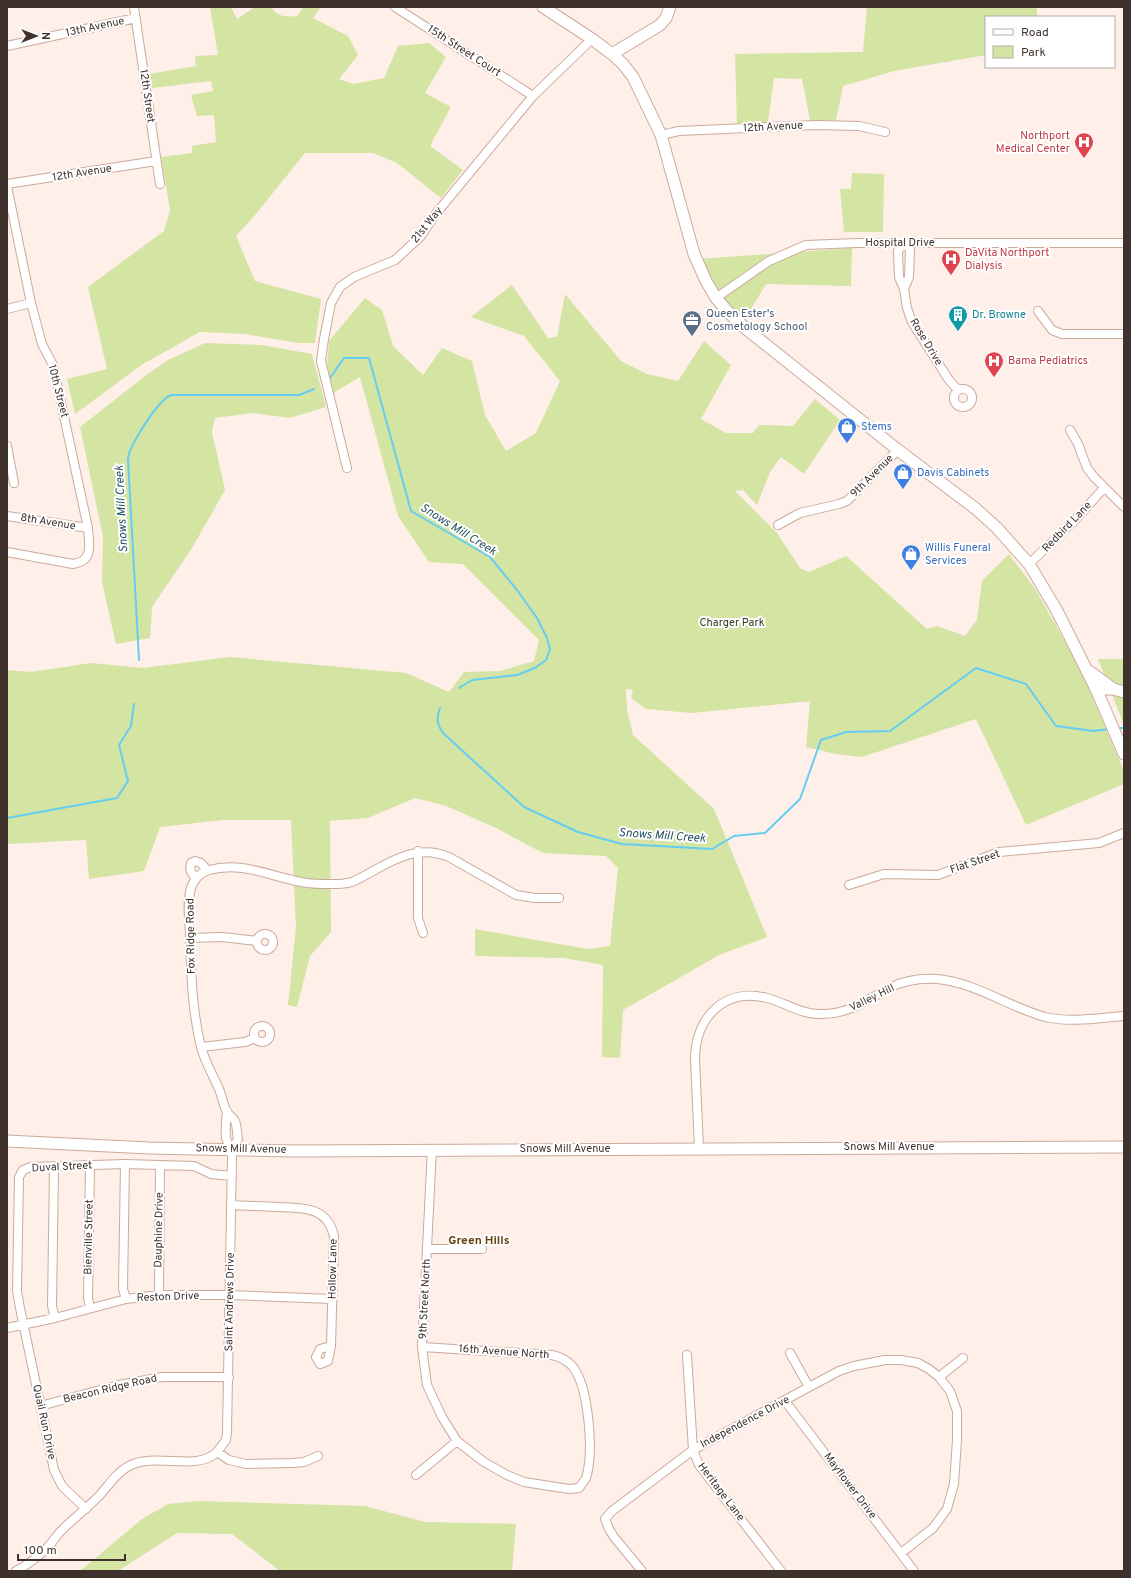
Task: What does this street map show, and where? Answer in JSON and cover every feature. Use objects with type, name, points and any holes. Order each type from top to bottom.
[{"type":"main road","points":[[543,7],[612,54],[623,64],[633,77],[661,135],[694,254],[706,281],[716,298],[745,328],[898,450],[976,509],[997,528],[1029,564],[1056,609],[1097,691],[1122,751]]},
{"type":"main road","points":[[612,54],[660,25],[666,18],[670,7]]},
{"type":"main road","points":[[1085,667],[1113,688],[1124,692]]},
{"type":"main road","points":[[1097,691],[1113,688]]},
{"type":"main road","name":"Snows Mill Avenue","points":[[7,1141],[149,1148],[301,1150],[1124,1147]]},
{"type":"street","name":"12th Street","points":[[134,7],[160,184]]},
{"type":"street","name":"15th Street Court","points":[[395,7],[533,96]]},
{"type":"street","name":"13th Avenue","points":[[7,46],[136,18]]},
{"type":"street","name":"21st Way","points":[[347,468],[321,361],[331,303],[340,287],[354,277],[395,260],[421,236],[434,216],[533,96],[592,39]]},
{"type":"street","name":"12th Avenue","points":[[661,135],[679,131],[816,125],[859,126],[885,132]]},
{"type":"street","name":"12th Avenue","points":[[7,185],[156,161]]},
{"type":"street","name":"10th Street","points":[[7,185],[31,303],[42,344],[53,365],[88,528],[90,548],[87,556],[81,563],[73,564],[7,552]]},
{"type":"street","name":"Hospital Drive","points":[[716,298],[769,261],[806,245],[857,243],[1124,243]]},
{"type":"street","name":"Rose Drive","points":[[904,243],[910,250],[909,277],[904,289],[907,308],[912,322],[949,380],[958,390]]},
{"type":"street","points":[[7,309],[31,303]]},
{"type":"street","points":[[1038,311],[1052,330],[1062,334],[1124,334]]},
{"type":"street","points":[[1070,430],[1078,444],[1087,468],[1104,488],[1124,507]]},
{"type":"street","points":[[7,446],[14,483]]},
{"type":"street","name":"9th Avenue","points":[[778,525],[800,513],[833,506],[847,501],[898,450]]},
{"type":"street","name":"Redbird Lane","points":[[1029,564],[1076,519],[1104,488]]},
{"type":"street","name":"8th Avenue","points":[[7,516],[88,528]]},
{"type":"street","name":"Flat Street","points":[[849,885],[884,874],[938,875],[999,852],[1099,843],[1124,833]]},
{"type":"street","points":[[207,870],[201,863],[195,861],[191,863],[189,868],[196,878],[207,870],[243,868],[308,884],[343,884],[360,878],[398,857],[418,852],[440,853],[516,895],[535,898],[559,898]]},
{"type":"street","points":[[418,852],[418,918],[423,933]]},
{"type":"street","name":"Fox Ridge Road","points":[[196,878],[191,889],[189,916],[192,988],[201,1047],[227,1112],[236,1122],[238,1139],[232,1149]]},
{"type":"street","points":[[190,938],[222,937],[257,941]]},
{"type":"street","name":"Valley Hill","points":[[699,1148],[695,1054],[698,1035],[709,1014],[719,1005],[732,999],[754,996],[767,998],[800,1011],[813,1014],[834,1014],[856,1007],[902,983],[937,979],[954,982],[1044,1016],[1058,1019],[1124,1016]]},
{"type":"street","points":[[201,1047],[245,1042],[255,1038]]},
{"type":"street","name":"Saint Andrews Drive","points":[[218,1452],[226,1440],[227,1432],[232,1149]]},
{"type":"street","name":"9th Street North","points":[[432,1149],[422,1347],[427,1384],[442,1417],[457,1441]]},
{"type":"street","points":[[125,1164],[123,1289],[126,1299]]},
{"type":"street","name":"Duval Street","points":[[23,1325],[17,1290],[18,1177],[24,1170],[31,1167],[125,1164],[160,1165],[194,1166],[210,1174],[232,1176]]},
{"type":"street","name":"Bienville Street","points":[[90,1165],[88,1298],[90,1308]]},
{"type":"street","name":"Dauphine Drive","points":[[159,1296],[160,1165]]},
{"type":"street","points":[[54,1167],[52,1306],[55,1318]]},
{"type":"street","name":"Hollow Lane","points":[[231,1205],[305,1208],[321,1215],[327,1220],[332,1228],[334,1236],[331,1346]]},
{"type":"street","points":[[427,1249],[482,1249]]},
{"type":"street","name":"Reston Drive","points":[[7,1328],[55,1318],[126,1299],[159,1296],[229,1296],[332,1299]]},
{"type":"street","name":"Quail Run Drive","points":[[23,1325],[57,1479],[62,1486],[86,1508]]},
{"type":"street","name":"16th Avenue North","points":[[422,1347],[536,1353],[561,1357],[574,1369],[581,1386],[588,1412],[590,1456],[585,1480],[579,1488],[569,1489],[524,1482],[507,1475],[484,1462],[457,1441]]},
{"type":"street","points":[[790,1353],[809,1387]]},
{"type":"street","name":"Heritage Lane","points":[[687,1355],[693,1450],[699,1465],[781,1571]]},
{"type":"street","points":[[939,1377],[963,1358]]},
{"type":"street","name":"Independence Drive","points":[[642,1571],[609,1529],[605,1519],[612,1511],[693,1450],[840,1371],[854,1366],[885,1360],[901,1360],[918,1363],[930,1369],[939,1377],[950,1391],[957,1411],[954,1484],[947,1509],[941,1520],[924,1536],[901,1553]]},
{"type":"street","name":"Beacon Ridge Road","points":[[40,1406],[119,1385],[162,1377],[229,1377]]},
{"type":"street","name":"Mayflower Drive","points":[[785,1401],[914,1571]]},
{"type":"street","points":[[416,1475],[457,1441]]},
{"type":"street","points":[[16,1571],[34,1560],[48,1548],[60,1532],[123,1470],[130,1465],[155,1460],[204,1460],[212,1457],[218,1452],[229,1460],[246,1464],[304,1462],[318,1456]]},
{"type":"green space","points":[[210,7],[231,7],[237,19],[255,7],[271,7],[279,15],[297,16],[304,7],[319,7],[320,8],[313,18],[348,36],[358,55],[339,79],[353,84],[384,78],[398,46],[429,43],[446,57],[425,93],[451,107],[430,146],[463,170],[441,198],[397,163],[373,153],[305,153],[236,236],[255,281],[321,299],[315,343],[297,343],[245,334],[200,332],[143,364],[75,414],[67,379],[107,369],[88,287],[164,231],[170,210],[161,157],[192,153],[192,146],[216,142],[214,115],[197,116],[191,95],[213,91],[211,81],[152,88],[149,74],[196,66],[195,56],[218,55]]},
{"type":"green space","points":[[867,7],[1037,7],[1037,16],[985,16],[985,55],[894,71],[843,86],[836,120],[810,120],[802,79],[774,78],[768,122],[737,124],[735,54],[863,52]]},
{"type":"green space","points":[[852,173],[884,174],[883,232],[844,232],[840,189],[851,189]]},
{"type":"green space","points":[[852,248],[851,286],[766,284],[744,321],[706,287],[699,259]]},
{"type":"green space","name":"Charger Park","points":[[512,285],[548,338],[557,337],[565,294],[621,361],[647,374],[678,381],[704,341],[731,365],[701,419],[726,433],[753,433],[759,425],[793,426],[815,399],[840,420],[804,474],[781,457],[770,472],[757,505],[743,490],[735,491],[777,533],[800,568],[809,572],[846,556],[927,629],[937,626],[965,636],[977,620],[982,581],[1009,554],[1036,590],[1081,671],[1124,771],[1124,784],[1026,825],[976,719],[862,757],[836,754],[806,747],[810,701],[692,713],[646,709],[631,698],[633,690],[626,689],[627,710],[633,735],[714,809],[767,937],[719,955],[623,1010],[620,1058],[602,1057],[603,965],[564,958],[475,956],[475,929],[587,949],[610,946],[618,868],[606,856],[543,853],[494,827],[446,806],[415,798],[368,818],[330,821],[331,932],[310,956],[297,1007],[288,1005],[296,927],[291,820],[223,820],[160,827],[144,871],[89,879],[86,840],[7,844],[7,670],[31,672],[91,663],[143,668],[230,657],[406,673],[449,692],[464,672],[500,671],[534,661],[539,640],[463,564],[429,562],[398,516],[360,377],[333,393],[327,368],[329,341],[365,298],[382,310],[393,346],[423,375],[442,348],[472,361],[485,415],[506,451],[536,433],[560,381],[524,336],[471,317]]},
{"type":"green space","points":[[205,343],[261,345],[312,354],[326,407],[290,418],[253,413],[215,418],[212,432],[225,490],[192,548],[152,607],[150,638],[116,644],[102,582],[103,537],[80,427],[145,376],[168,360]]},
{"type":"green space","points":[[1098,659],[1124,659],[1124,725]]},
{"type":"green space","points":[[198,1501],[365,1506],[425,1522],[516,1524],[512,1571],[280,1571],[232,1534],[177,1533],[118,1571],[80,1571],[142,1519],[168,1504]]},
{"type":"waterway","name":"Snows Mill Creek","points":[[330,378],[344,358],[369,358],[411,511],[490,557],[517,590],[537,618],[547,638],[550,649],[546,660],[535,668],[517,675],[472,680],[459,688]]},
{"type":"waterway","name":"Snows Mill Creek","points":[[139,660],[128,459],[133,444],[145,424],[159,405],[171,395],[299,395],[314,389]]},
{"type":"waterway","name":"Snows Mill Creek","points":[[440,708],[438,721],[439,727],[443,733],[524,807],[578,832],[622,844],[712,849],[734,836],[765,833],[800,799],[821,740],[846,732],[890,731],[976,668],[1026,684],[1056,726],[1093,731],[1109,729]]},
{"type":"waterway","name":"Snows Mill Creek","points":[[7,818],[117,798],[128,781],[119,745],[131,726],[134,704]]},
{"type":"waterway","name":"Snows Mill Creek","points":[[1117,728],[1124,728]]},
{"type":"place","name":"Northport Medical Center","points":[[1084,159]]},
{"type":"place","name":"DaVita Northport Dialysis","points":[[951,276]]},
{"type":"place","name":"Dr. Browne","points":[[958,332]]},
{"type":"place","name":"Queen Ester's Cosmetology School","points":[[692,337]]},
{"type":"place","name":"Bama Pediatrics","points":[[994,378]]},
{"type":"place","name":"Stems","points":[[847,444]]},
{"type":"place","name":"Davis Cabinets","points":[[903,490]]},
{"type":"place","name":"Willis Funeral Services","points":[[911,571]]},
{"type":"district","name":"Green Hills","points":[[479,1241]]}]
